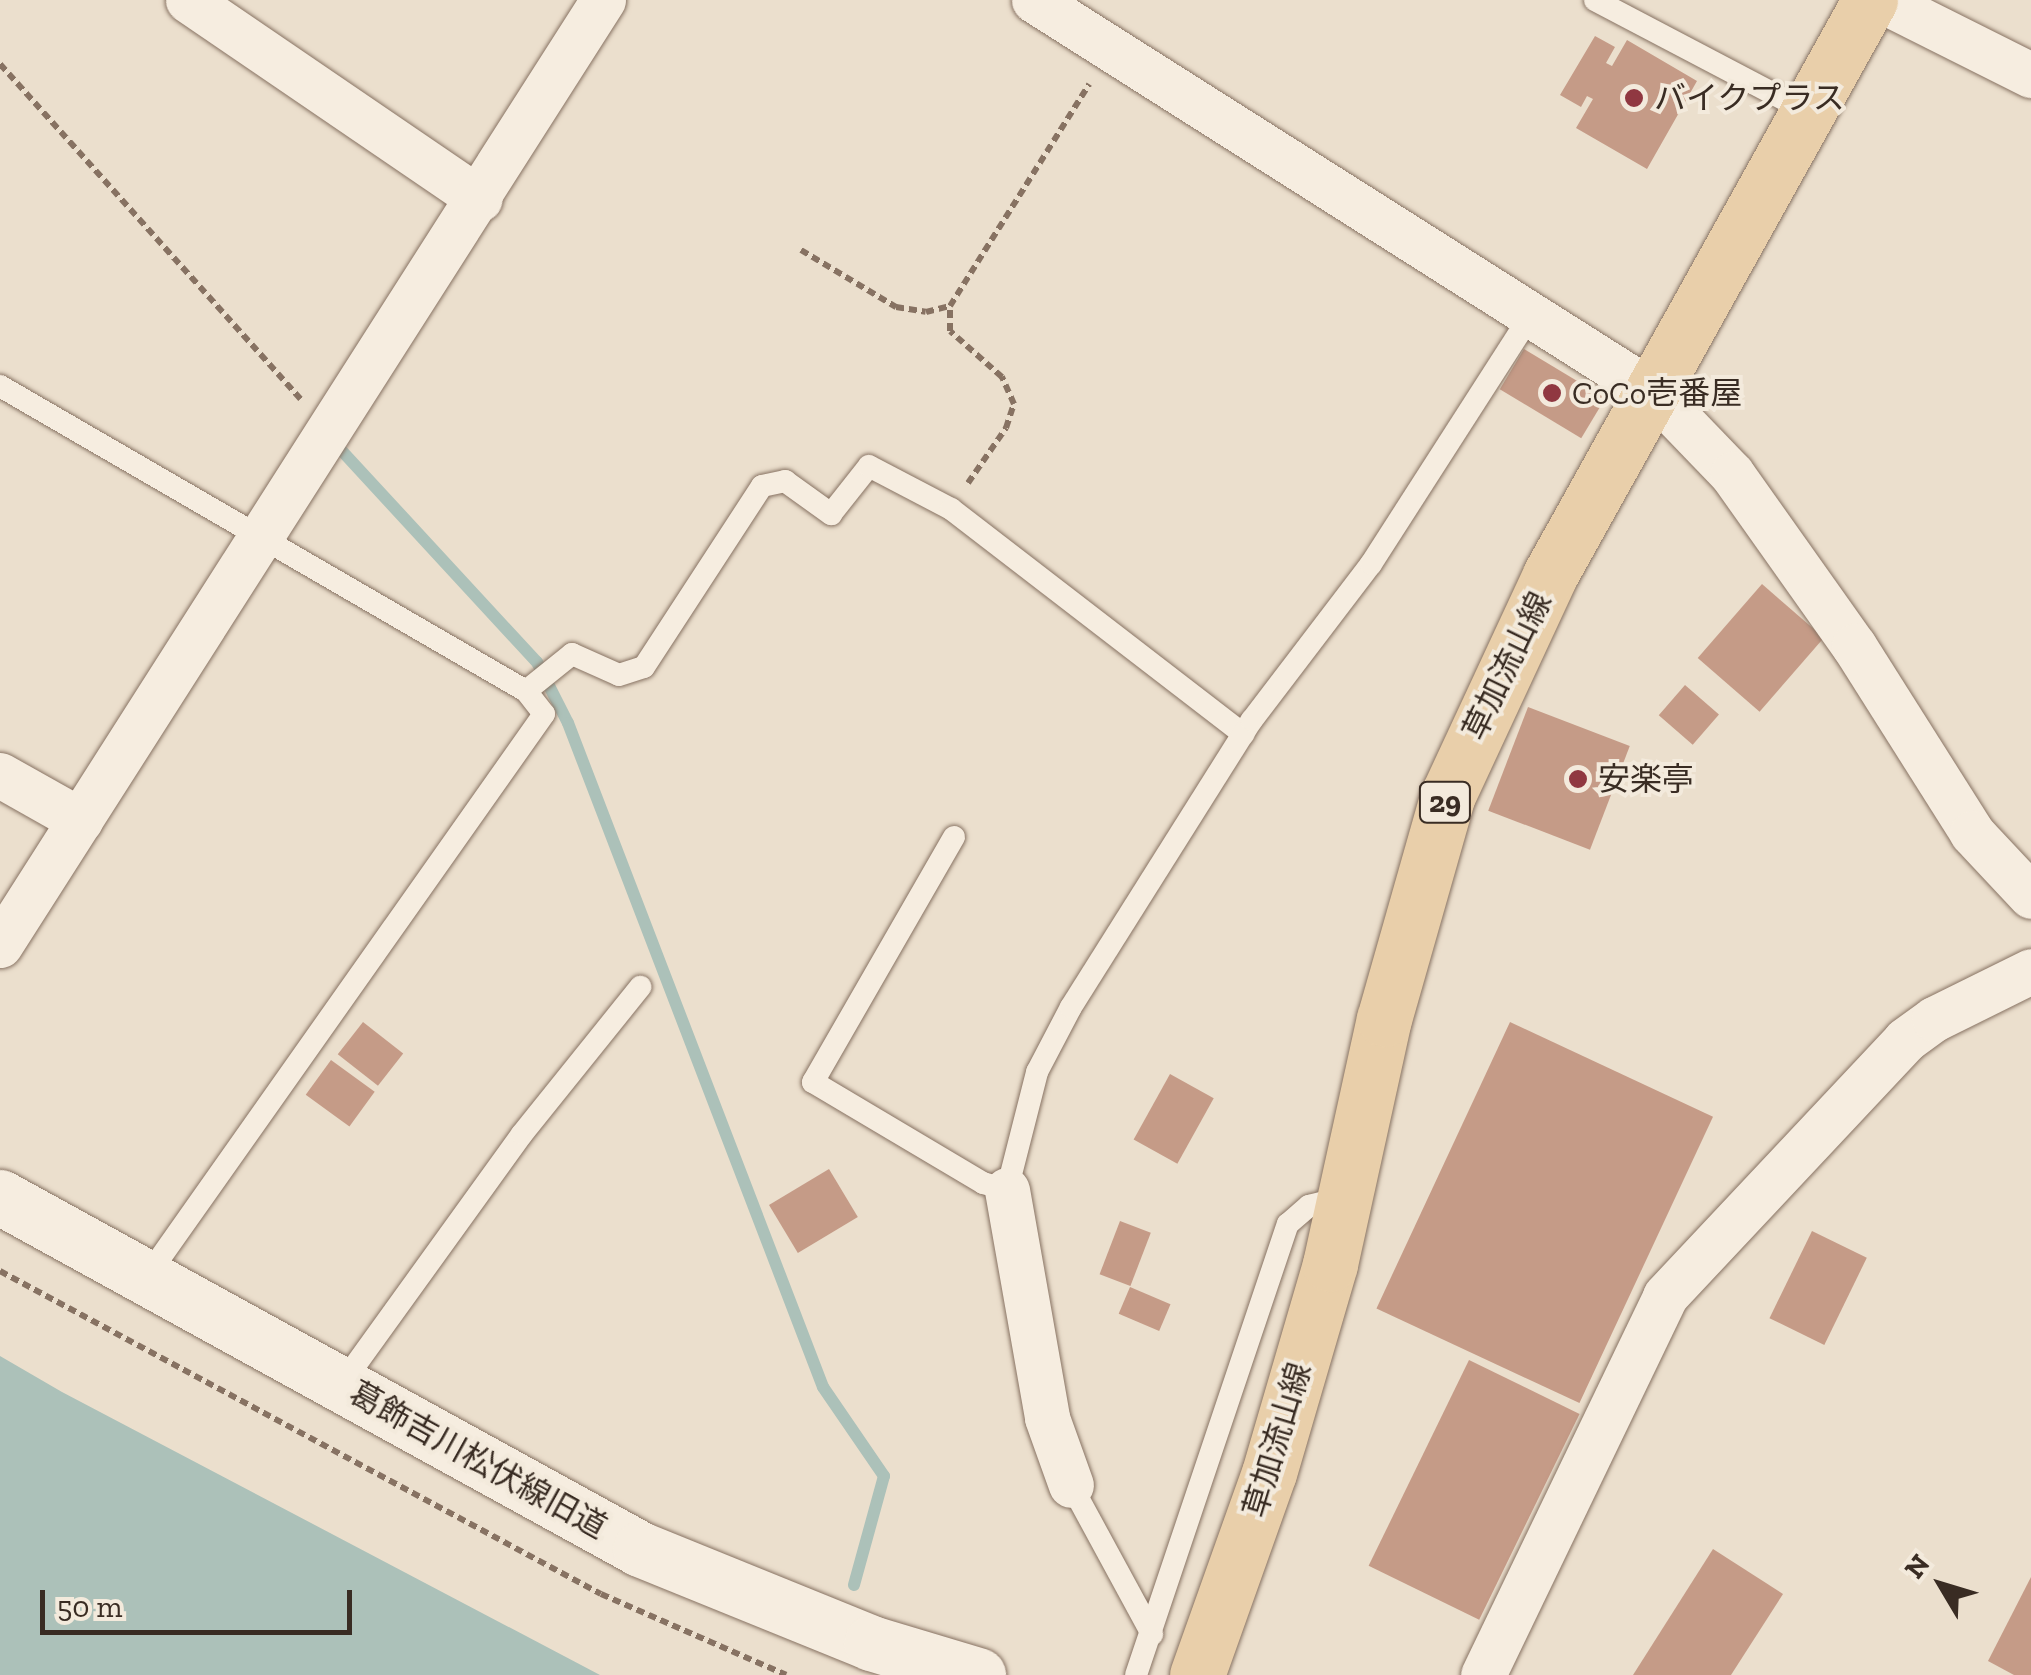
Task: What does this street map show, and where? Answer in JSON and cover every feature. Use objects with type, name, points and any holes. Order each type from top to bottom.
[{"type":"main road","name":"草加流山線","points":[[1197,1675],[1269,1473],[1347,1196],[1384,1019],[1448,795],[1495,682],[1870,0]]},
{"type":"street","points":[[188,0],[480,199]]},
{"type":"street","points":[[0,945],[480,199],[603,0]]},
{"type":"street","points":[[1034,0],[1654,392],[1732,474],[1854,646],[1972,833],[2031,896]]},
{"type":"street","points":[[1881,0],[2031,75]]},
{"type":"street","points":[[0,775],[80,820]]},
{"type":"street","points":[[1483,1675],[1664,1296],[1906,1040],[1934,1018],[2031,971]]},
{"type":"street","points":[[1007,1190],[1048,1418],[1071,1485]]},
{"type":"street","name":"葛飾吉川松伏線旧道","points":[[0,1198],[640,1550],[871,1643],[978,1675]]},
{"type":"lane","points":[[1595,0],[1808,112]]},
{"type":"lane","points":[[954,838],[813,1082],[983,1183],[1007,1190],[1045,1056],[1242,734],[1372,564],[1532,312]]},
{"type":"lane","points":[[0,386],[526,691],[544,714],[146,1278]]},
{"type":"lane","points":[[526,691],[572,654],[619,675],[644,667],[762,486],[785,481],[831,514],[869,466],[951,509],[1242,734]]},
{"type":"lane","points":[[341,1385],[522,1134],[640,987]]},
{"type":"lane","points":[[1136,1675],[1288,1224],[1309,1206],[1347,1196]]},
{"type":"lane","points":[[1071,1485],[1152,1634]]},
{"type":"path","points":[[951,509],[1006,428],[1014,404],[1002,377],[950,331],[950,306],[1112,46]]},
{"type":"path","points":[[0,64],[328,430]]},
{"type":"path","points":[[801,250],[896,307],[926,312],[950,306]]},
{"type":"path","points":[[0,1271],[601,1594],[786,1675]]},
{"type":"shaded area","points":[[0,1356],[62,1392],[600,1675],[0,1675]]},
{"type":"building","points":[[1595,36],[1615,47],[1606,63],[1612,66],[1627,40],[1697,81],[1647,169],[1576,128],[1593,99],[1587,96],[1581,107],[1560,95]]},
{"type":"building","name":"CoCo壱番屋","points":[[1524,349],[1605,398],[1581,438],[1500,389]]},
{"type":"building","points":[[1762,584],[1824,638],[1760,712],[1698,658]]},
{"type":"building","points":[[1685,685],[1719,715],[1693,745],[1659,715]]},
{"type":"building","points":[[1528,707],[1630,746],[1590,850],[1488,811]]},
{"type":"building","points":[[363,1022],[403,1053],[378,1086],[338,1054]]},
{"type":"building","points":[[1510,1022],[1713,1117],[1579,1403],[1376,1308]]},
{"type":"building","points":[[331,1060],[375,1092],[349,1127],[306,1095]]},
{"type":"building","points":[[1170,1074],[1214,1098],[1177,1164],[1134,1140]]},
{"type":"building","points":[[829,1169],[858,1217],[798,1253],[769,1205]]},
{"type":"building","points":[[1120,1221],[1151,1233],[1130,1286],[1100,1274]]},
{"type":"building","points":[[1812,1231],[1867,1258],[1824,1345],[1769,1318]]},
{"type":"building","points":[[1130,1287],[1171,1304],[1159,1331],[1119,1314]]},
{"type":"building","points":[[1469,1360],[1580,1414],[1479,1620],[1369,1566]]},
{"type":"building","points":[[1713,1549],[1783,1594],[1731,1675],[1633,1675]]},
{"type":"building","points":[[2031,1577],[2031,1675],[2014,1675],[1988,1661]]},
{"type":"waterway","points":[[342,451],[537,662],[568,723],[823,1387],[884,1476],[854,1585]]},
{"type":"place","name":"バイクプラス","points":[[1634,98]]},
{"type":"place","name":"CoCo壱番屋","points":[[1552,393]]},
{"type":"place","name":"安楽亭","points":[[1578,779]]}]
